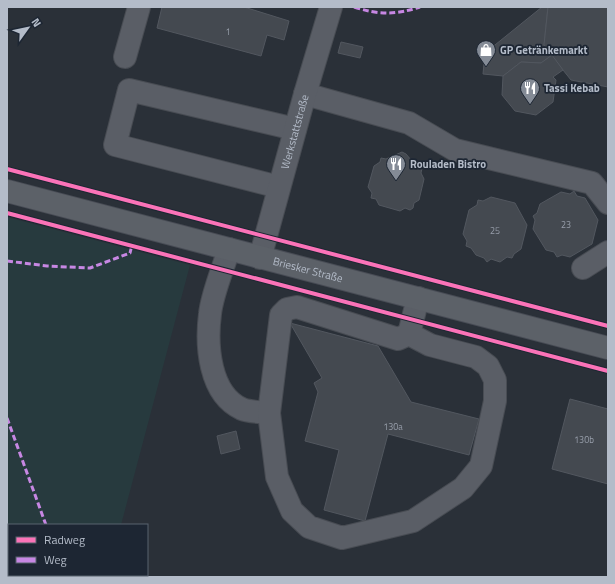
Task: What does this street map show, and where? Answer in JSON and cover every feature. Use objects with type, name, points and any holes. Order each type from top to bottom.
[{"type":"main road","name":"Briesker Straße","points":[[7,191],[608,348]]},
{"type":"street","points":[[125,57],[139,7]]},
{"type":"street","name":"Werkstattstraße","points":[[260,258],[295,129],[331,7]]},
{"type":"street","points":[[279,187],[115,145],[129,90],[295,129]]},
{"type":"street","points":[[305,94],[409,123],[455,150],[592,182],[608,203]]},
{"type":"street","points":[[229,249],[210,313],[209,338],[212,372],[226,397],[243,410],[269,413]]},
{"type":"street","points":[[583,268],[608,252]]},
{"type":"street","points":[[409,334],[418,298]]},
{"type":"street","points":[[297,307],[398,338],[409,334],[430,345],[476,357],[488,366],[495,380],[495,401],[481,466],[463,488],[413,520],[342,538],[309,527],[292,511],[277,477],[269,413],[281,315],[287,309],[297,307]]},
{"type":"green space","points":[[7,217],[190,265],[121,524],[8,524],[8,576],[107,577],[7,577]]},
{"type":"building","points":[[162,7],[244,7],[289,21],[284,40],[267,35],[261,56],[157,28]]},
{"type":"building","points":[[542,7],[548,7],[544,45],[552,55],[541,63],[521,62],[503,76],[483,74],[485,53]]},
{"type":"building","points":[[548,7],[608,7],[608,87],[571,80],[544,45]]},
{"type":"building","points":[[341,42],[363,47],[360,58],[338,53]]},
{"type":"building","points":[[552,55],[563,70],[553,77],[556,80],[553,102],[536,115],[515,111],[502,95],[503,76],[521,62],[541,63]]},
{"type":"building","points":[[402,152],[406,154],[417,167],[422,168],[421,173],[424,179],[419,200],[414,203],[413,208],[410,210],[405,208],[400,211],[379,205],[376,199],[371,198],[372,193],[368,187],[374,166],[380,162],[381,158],[386,159]]},
{"type":"building","points":[[574,191],[577,196],[585,198],[598,220],[592,244],[570,257],[562,255],[557,257],[554,252],[546,250],[533,229],[535,220],[533,216],[537,213],[540,204],[561,192],[570,194]]},
{"type":"building","points":[[491,197],[515,203],[527,225],[521,249],[514,254],[512,258],[507,257],[500,262],[491,259],[487,262],[484,258],[476,255],[471,248],[466,246],[467,241],[463,234],[469,210],[477,205],[478,200],[483,201]]},
{"type":"building","points":[[290,323],[378,346],[411,402],[479,419],[469,455],[388,434],[365,521],[324,510],[339,450],[305,441],[318,392],[314,383],[322,378]]},
{"type":"building","points":[[570,399],[608,409],[608,484],[552,469]]},
{"type":"building","points":[[236,431],[240,449],[221,454],[217,436]]},
{"type":"marked path","points":[[354,7],[379,13],[403,12],[420,7]]},
{"type":"marked path","points":[[7,261],[47,266],[90,268],[130,253],[132,245]]},
{"type":"marked path","points":[[7,418],[46,524]]},
{"type":"cycle path","points":[[7,169],[608,326]]},
{"type":"cycle path","points":[[7,213],[608,371]]},
{"type":"place","name":"GP Getränkemarkt","points":[[486,67]]},
{"type":"place","name":"Tassi Kebab","points":[[530,105]]},
{"type":"place","name":"Rouladen Bistro","points":[[396,181]]}]
